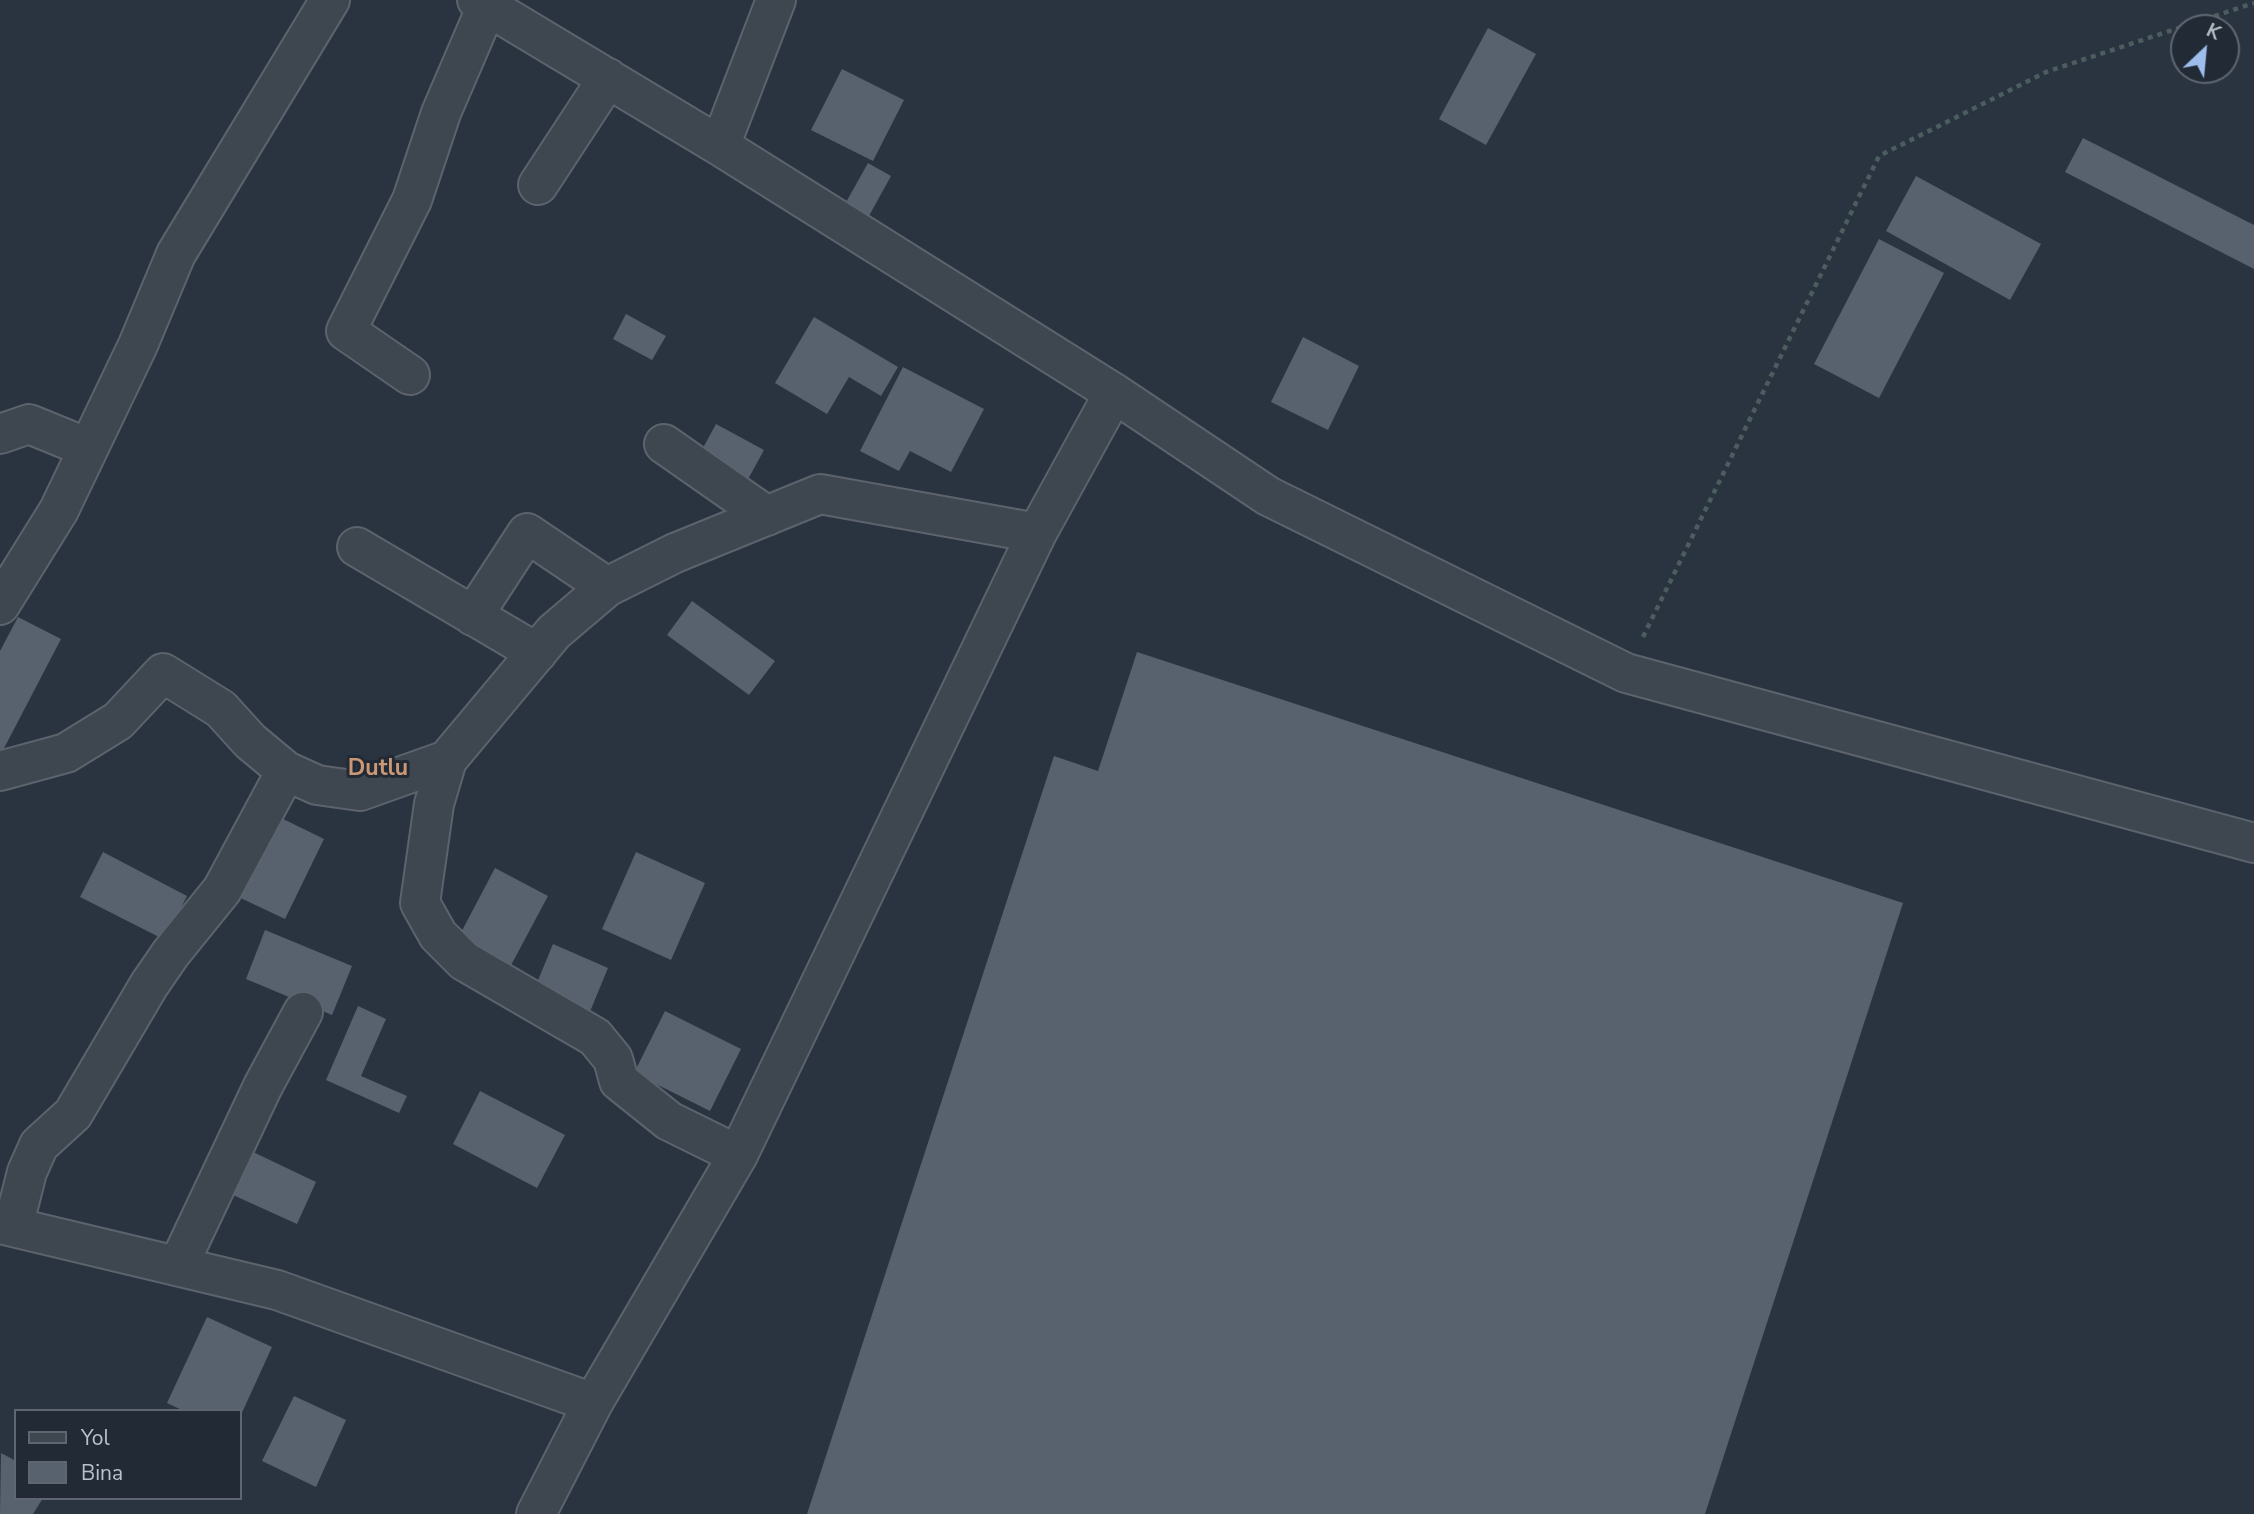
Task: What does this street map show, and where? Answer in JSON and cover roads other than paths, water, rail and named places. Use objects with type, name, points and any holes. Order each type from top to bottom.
[{"type":"street","points":[[0,605],[59,510],[138,345],[176,254],[330,0]]},
{"type":"street","points":[[720,146],[776,0]]},
{"type":"street","points":[[410,375],[346,331],[412,200],[482,3],[720,146],[1114,393],[1268,496],[1626,673],[2254,843]]},
{"type":"street","points":[[538,185],[608,78]]},
{"type":"street","points":[[536,1514],[593,1403],[738,1154],[1037,533],[1114,393]]},
{"type":"street","points":[[0,434],[29,424],[88,448]]},
{"type":"street","points":[[664,444],[767,516]]},
{"type":"street","points":[[738,1154],[669,1121],[619,1081],[613,1059],[595,1037],[464,961],[438,935],[420,903],[434,804],[447,760],[554,632],[607,587],[675,553],[820,494],[1037,533]]},
{"type":"street","points":[[473,616],[527,533],[607,587]]},
{"type":"street","points":[[357,547],[537,653]]},
{"type":"street","points":[[0,771],[66,753],[118,721],[163,673],[221,709],[250,741],[286,771],[317,785],[360,791],[447,760]]},
{"type":"street","points":[[286,771],[222,890],[149,985],[73,1114],[38,1144],[7,1225],[277,1290],[593,1403]]},
{"type":"street","points":[[178,1266],[263,1086],[303,1012]]},
{"type":"district","name":"Dutlu","points":[[378,769]]}]
